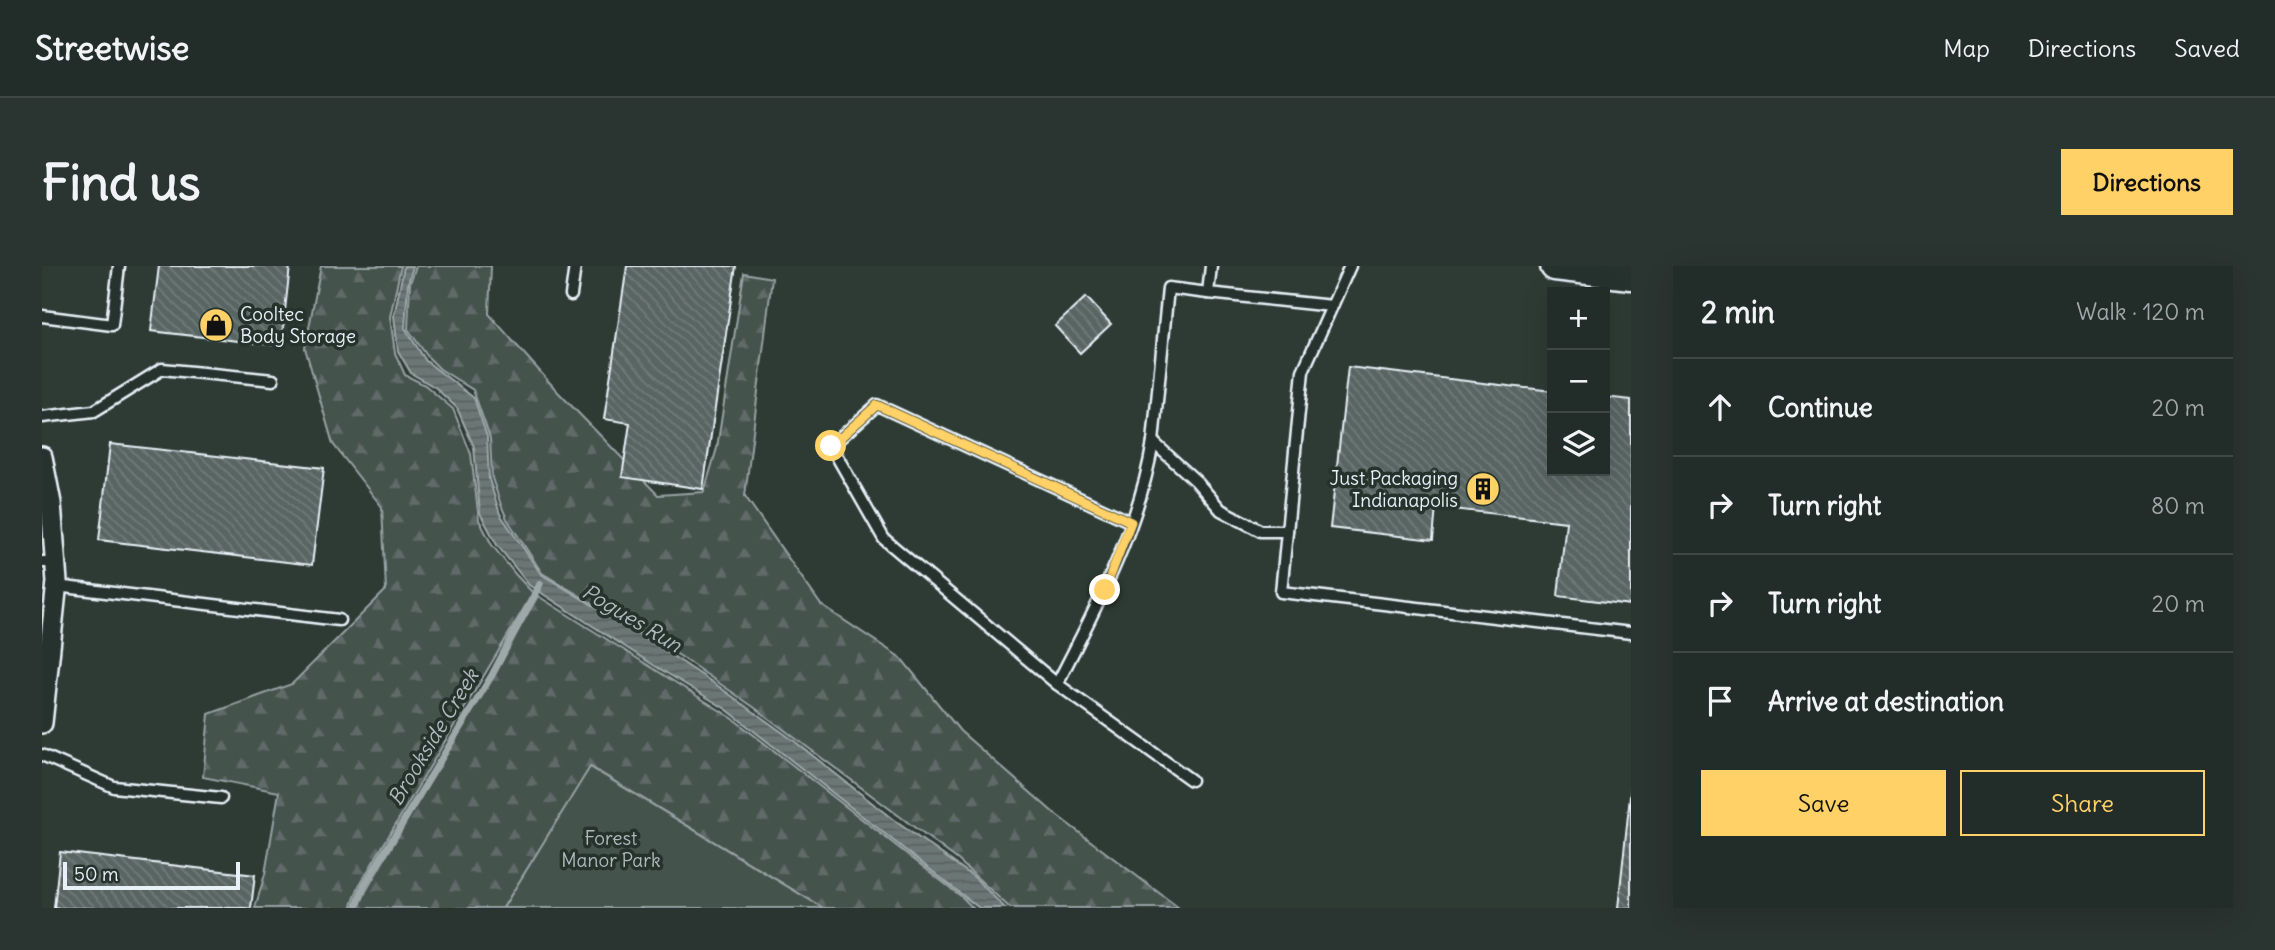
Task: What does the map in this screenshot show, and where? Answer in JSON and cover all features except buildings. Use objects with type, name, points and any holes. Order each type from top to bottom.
[{"type":"main road","points":[[1555,266],[1631,275]]},
{"type":"street","points":[[42,457],[51,503],[49,562],[56,586],[42,723]]},
{"type":"lane","points":[[42,316],[112,325],[119,266]]},
{"type":"lane","points":[[571,295],[575,266]]},
{"type":"lane","points":[[1208,293],[1211,266]]},
{"type":"lane","points":[[1350,266],[1303,371],[1281,592],[1631,633]]},
{"type":"lane","points":[[1057,684],[1105,590],[1148,471],[1168,288],[1332,306]]},
{"type":"lane","points":[[42,417],[94,411],[162,369],[273,380]]},
{"type":"lane","points":[[1131,522],[877,405],[831,446],[884,539],[1057,684],[1191,780]]},
{"type":"lane","points":[[1153,442],[1196,481],[1222,510],[1261,531],[1287,531]]},
{"type":"lane","points":[[56,586],[339,620]]},
{"type":"lane","points":[[42,755],[114,787],[221,798]]},
{"type":"green space","points":[[321,266],[401,266],[390,317],[395,353],[405,375],[425,385],[453,409],[471,454],[479,520],[492,545],[533,593],[359,886],[351,908],[255,908],[265,874],[279,792],[203,777],[209,714],[292,684],[386,590],[382,507],[333,444],[305,348]]},
{"type":"green space","points":[[416,266],[491,266],[489,314],[558,392],[658,495],[704,492],[717,448],[744,273],[772,278],[745,496],[821,605],[901,658],[960,731],[1055,814],[1179,908],[1010,908],[958,860],[755,708],[680,656],[542,573],[501,505],[492,478],[490,438],[473,390],[440,369],[408,329],[410,283]]},
{"type":"green space","points":[[538,596],[732,718],[973,908],[823,908],[591,767],[503,908],[359,908],[366,891]]},
{"type":"green space","name":"Forest Manor Park","points":[[590,767],[823,908],[503,908]]},
{"type":"shaded area","points":[[404,266],[413,266],[408,283],[405,328],[426,361],[474,398],[487,437],[489,479],[500,514],[541,574],[629,627],[718,686],[793,740],[895,821],[974,877],[1005,908],[979,908],[726,709],[529,585],[497,545],[480,513],[474,447],[457,408],[436,388],[411,373],[398,351],[394,316]]},
{"type":"waterway","name":"Brookside Creek","points":[[356,908],[364,886],[492,675],[540,584]]},
{"type":"place","name":"Cooltec Body Storage","points":[[216,325]]},
{"type":"place","name":"Just Packaging Indianapolis","points":[[1483,489]]},
{"type":"route","points":[[831,446],[877,405],[1131,522],[1105,590]]},
{"type":"water label","name":"Pogues Run","points":[[632,618]]}]
